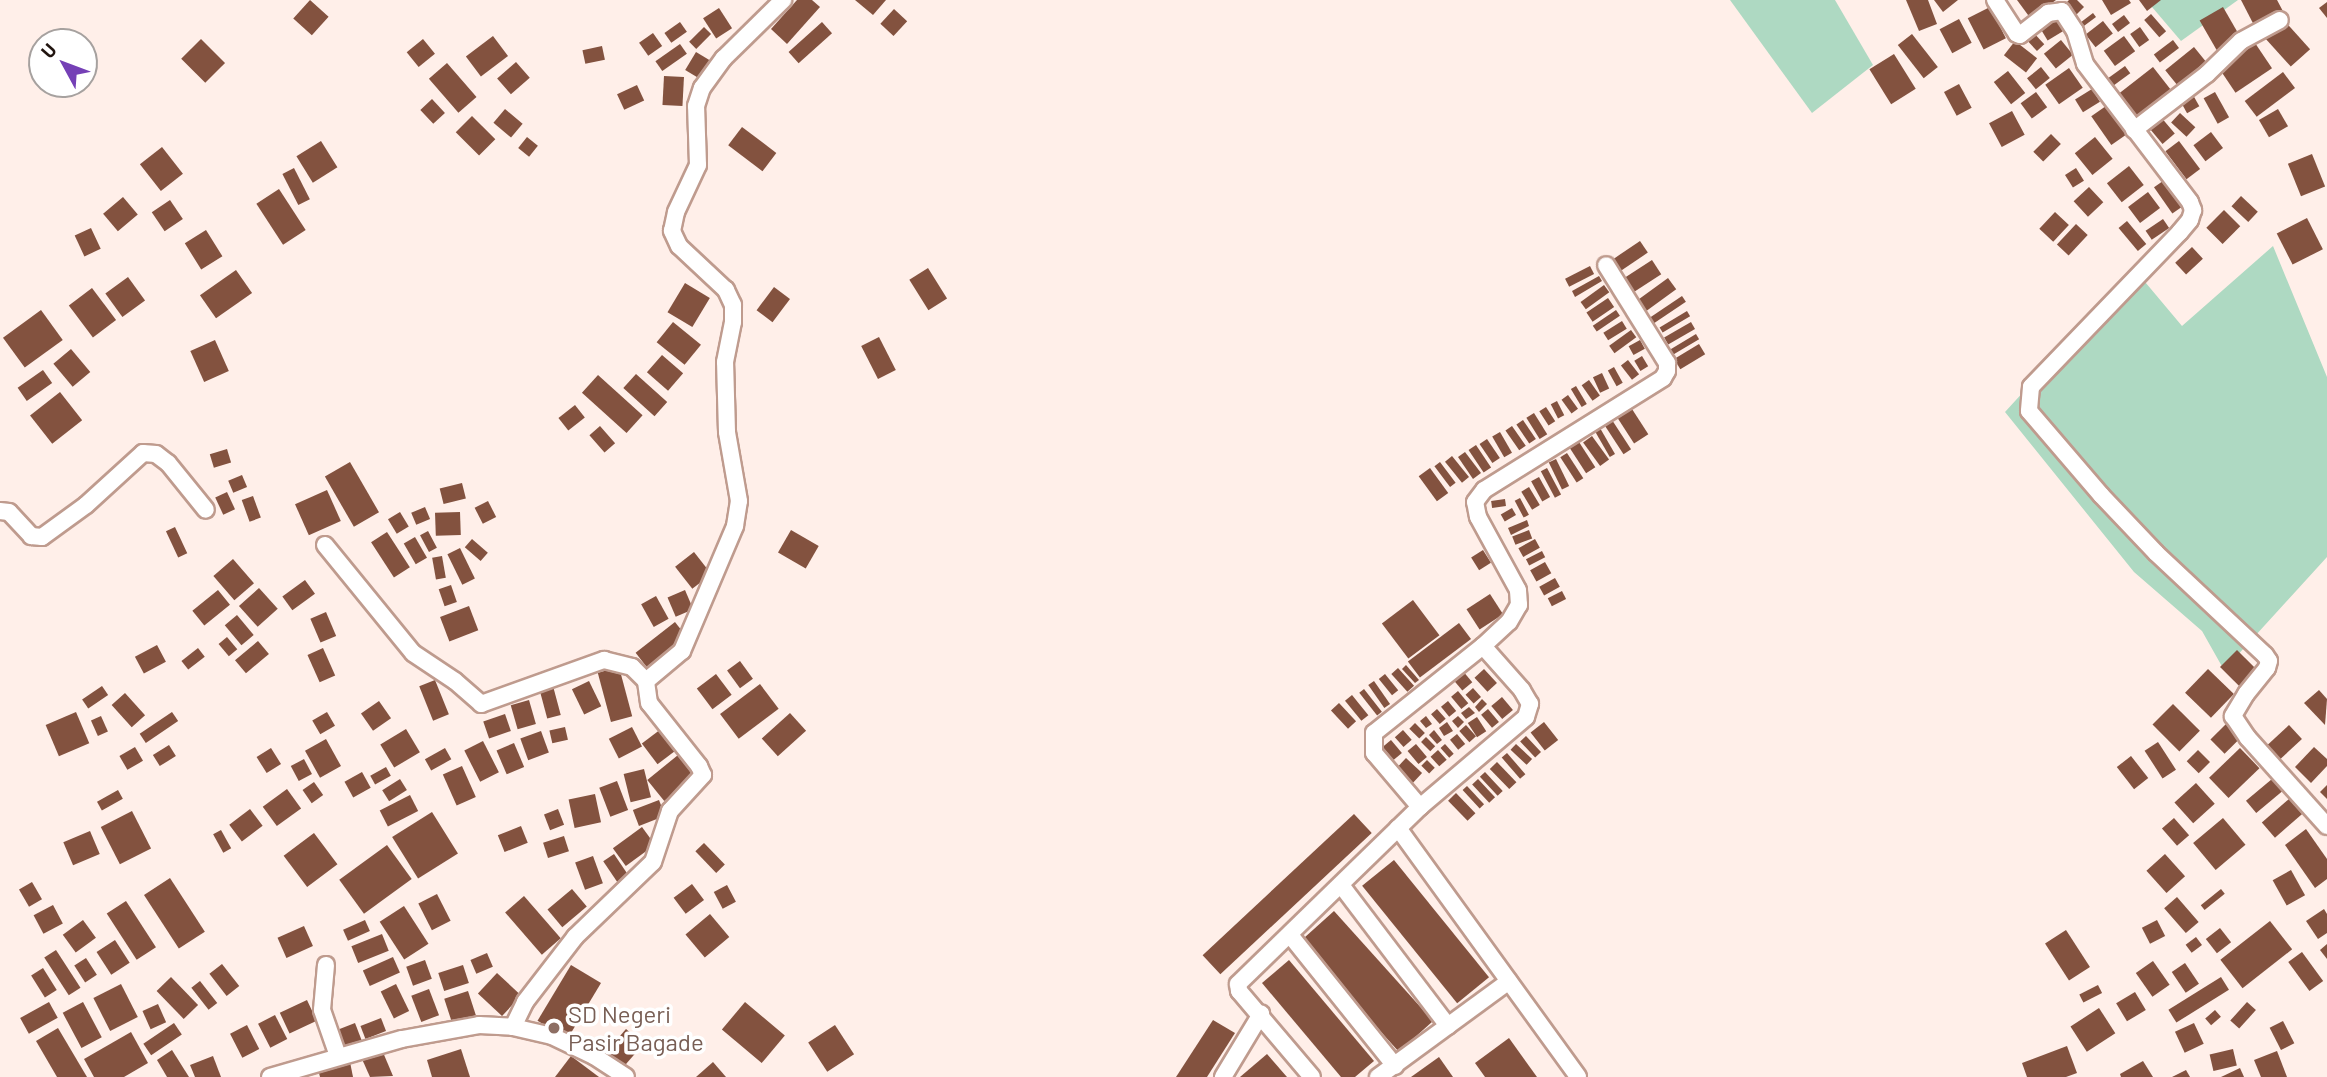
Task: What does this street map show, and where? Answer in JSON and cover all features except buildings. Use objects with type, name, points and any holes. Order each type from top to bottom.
[{"type":"street","points":[[646,681],[682,651],[736,526],[739,501],[727,432],[725,362],[733,322],[733,305],[726,290],[679,246],[672,231],[676,212],[698,165],[696,106],[702,88],[724,58],[783,0]]},
{"type":"street","points":[[1995,1],[2020,35],[2048,13],[2062,11],[2075,31],[2085,64],[2190,202],[2193,210],[2190,220],[2031,387],[2029,411],[2139,536],[2265,654],[2269,661],[2267,668],[2245,694],[2234,716],[2248,738],[2327,826]]},
{"type":"street","points":[[2134,130],[2207,75],[2241,40],[2280,20]]},
{"type":"street","points":[[1420,807],[1374,753],[1374,733],[1483,646],[1510,622],[1519,605],[1518,590],[1478,517],[1475,502],[1484,490],[1663,377],[1667,371],[1667,363],[1606,265]]},
{"type":"street","points":[[0,511],[9,512],[23,531],[31,536],[42,537],[86,505],[143,453],[156,454],[168,463],[206,510]]},
{"type":"street","points":[[325,545],[413,653],[455,681],[481,704],[604,660],[632,667],[646,681],[649,703],[703,775],[670,811],[653,862],[575,937],[524,1002],[513,1027]]},
{"type":"street","points":[[1312,1077],[1239,991],[1238,984],[1420,807],[1526,718],[1530,705],[1522,690],[1483,646]]},
{"type":"street","points":[[1398,828],[1578,1077]]},
{"type":"street","points":[[1341,885],[1448,1026]]},
{"type":"street","points":[[1290,935],[1395,1066]]},
{"type":"street","points":[[326,965],[322,1010],[338,1056]]},
{"type":"street","points":[[1378,1077],[1508,981]]},
{"type":"street","points":[[1223,1077],[1261,1014]]},
{"type":"street","points":[[270,1077],[338,1056],[446,1030],[479,1025],[513,1027],[552,1036],[594,1056],[626,1077]]},
{"type":"green space","points":[[1730,0],[1835,0],[1873,65],[1812,113]]},
{"type":"green space","points":[[2146,0],[2238,0],[2181,41]]},
{"type":"green space","points":[[2273,246],[2327,377],[2327,557],[2224,670],[2202,631],[2134,572],[2005,412],[2135,270],[2182,326]]},
{"type":"place","name":"SD Negeri Pasir Bagade","points":[[554,1028]]}]
